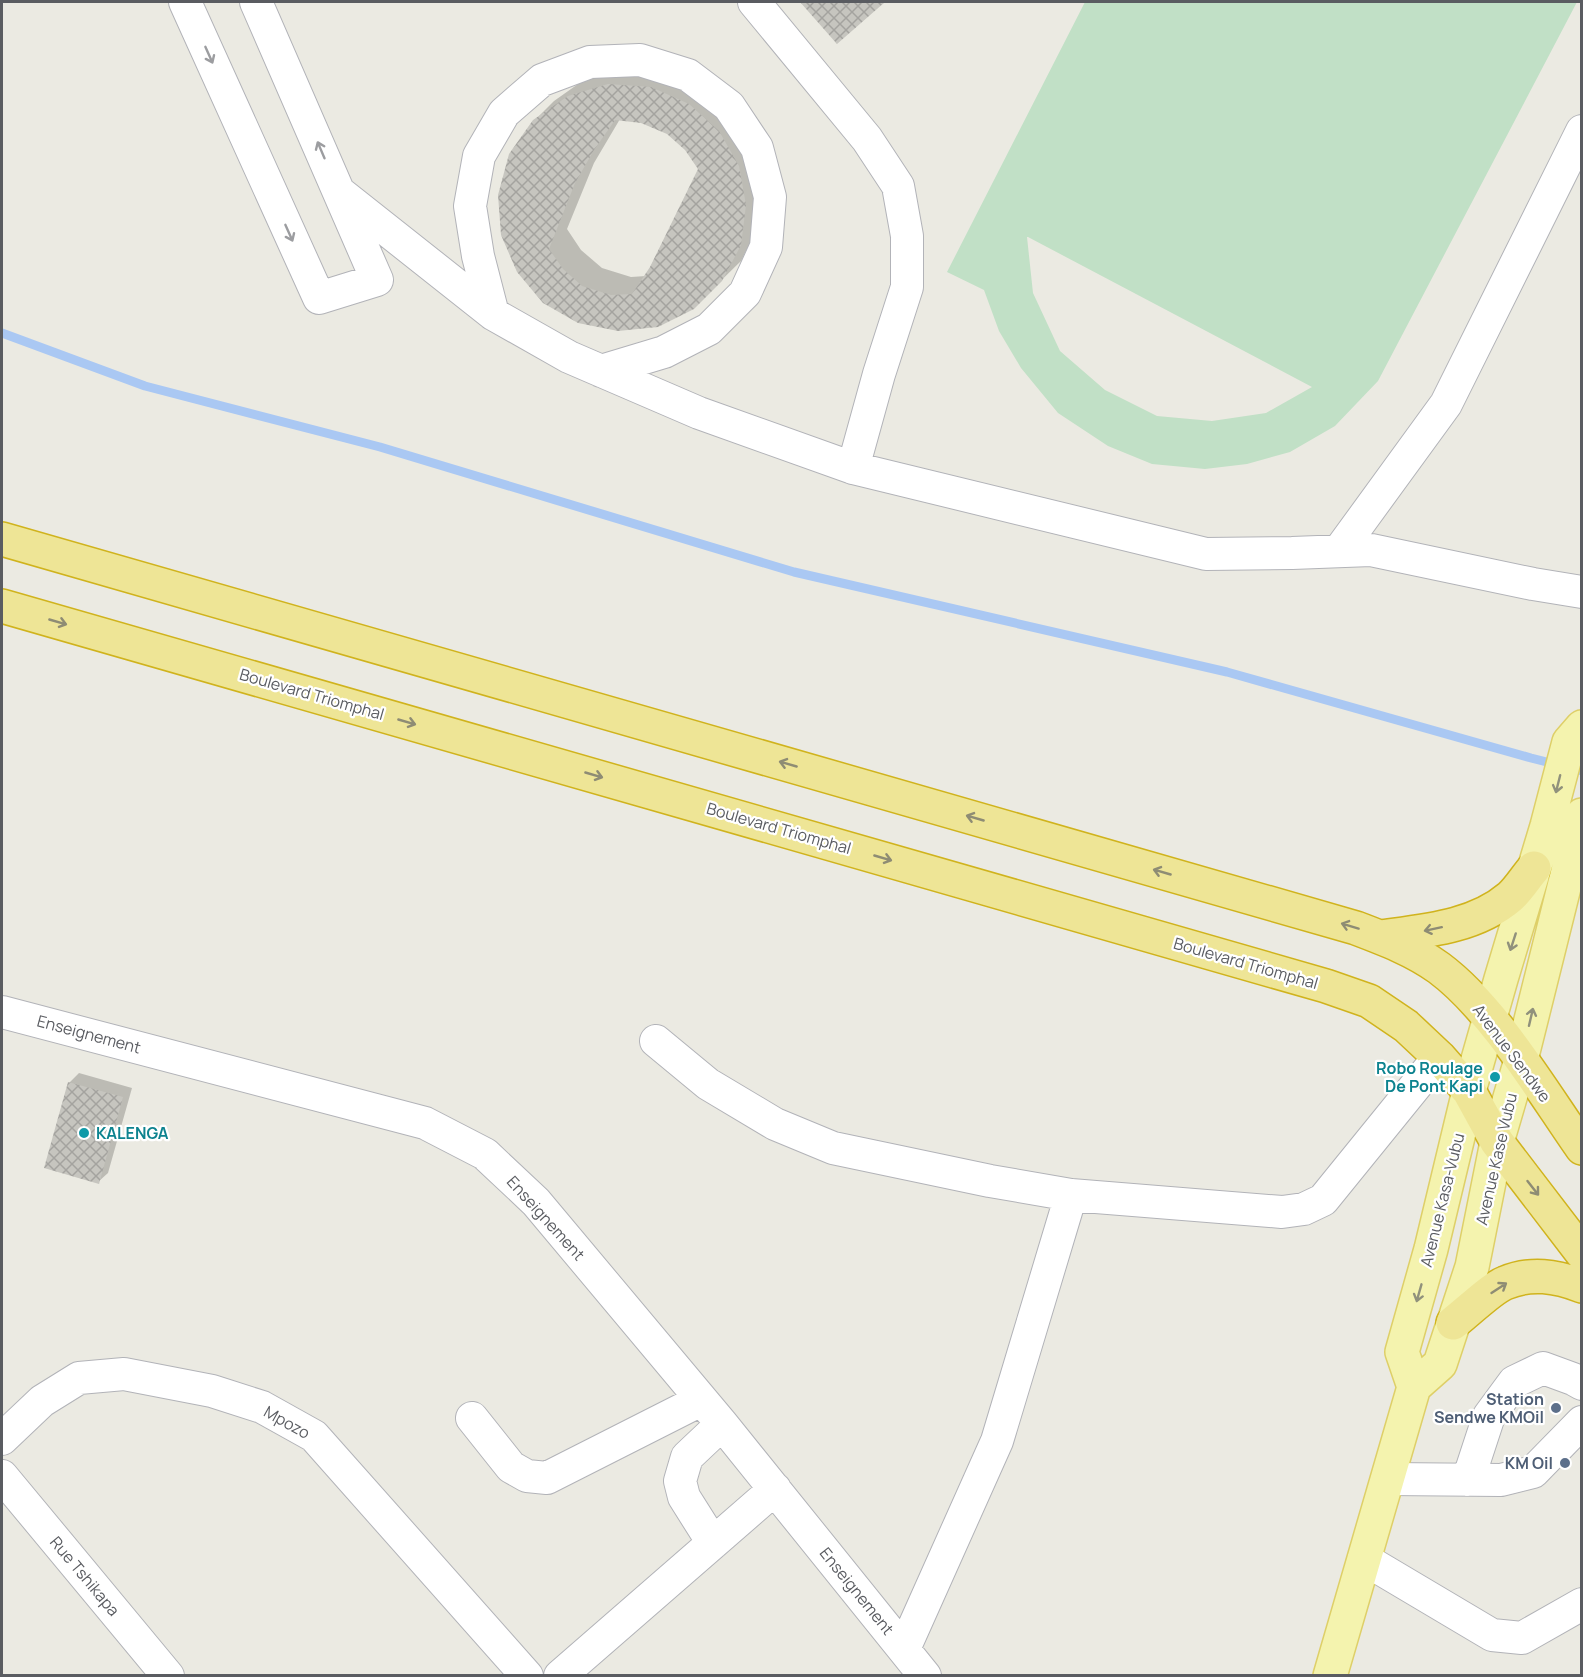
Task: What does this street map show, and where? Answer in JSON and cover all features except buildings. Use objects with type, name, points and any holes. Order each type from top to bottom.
[{"type":"highway","points":[[2,539],[1333,921],[1393,942],[1462,922],[1490,910],[1510,896],[1534,868]]},
{"type":"highway","name":"Boulevard Triomphal","points":[[2,606],[1326,986],[1369,1001],[1406,1026],[1439,1057],[1469,1091],[1497,1142]]},
{"type":"highway","name":"Avenue Sendwe","points":[[1393,942],[1439,969],[1490,1019],[1581,1148]]},
{"type":"highway","points":[[1497,1142],[1581,1253]]},
{"type":"highway","points":[[1453,1323],[1503,1283],[1537,1275],[1565,1280],[1581,1286]]},
{"type":"main road","name":"Avenue Kasa-Vubu","points":[[1414,1387],[1402,1352],[1431,1249],[1469,1091],[1534,868],[1568,825],[1575,734]]},
{"type":"main road","name":"Avenue Kase Vubu","points":[[1414,1387],[1440,1364],[1472,1267],[1497,1142],[1521,1060],[1568,825]]},
{"type":"main road","points":[[1330,1676],[1414,1387]]},
{"type":"street","points":[[185,2],[319,298],[377,280],[256,2]]},
{"type":"street","points":[[754,2],[867,139],[898,186],[907,236],[907,287],[879,374],[853,468]]},
{"type":"street","points":[[493,314],[478,256],[470,206],[479,156],[504,112],[542,80],[590,62],[640,60],[688,75],[729,106],[757,148],[770,197],[766,247],[745,293],[709,329],[664,352],[602,371]]},
{"type":"street","points":[[1340,551],[1446,404],[1581,131]]},
{"type":"street","points":[[339,192],[493,314],[569,357],[699,413],[853,468],[1206,554],[1371,550],[1581,592]]},
{"type":"street","name":"Enseignement","points":[[2,1012],[425,1123],[485,1154],[536,1202],[722,1424],[925,1676]]},
{"type":"street","points":[[656,1041],[708,1084],[775,1124],[833,1148],[990,1181],[1071,1195],[1282,1212],[1304,1209],[1323,1200],[1439,1057]]},
{"type":"street","points":[[904,1649],[997,1441],[1071,1195]]},
{"type":"street","points":[[1468,1480],[1489,1416],[1514,1382],[1543,1368],[1581,1384]]},
{"type":"street","name":"Mpozo","points":[[2,1439],[42,1401],[79,1378],[124,1374],[212,1391],[262,1407],[314,1436],[527,1676]]},
{"type":"street","points":[[472,1419],[511,1467],[527,1476],[547,1478],[701,1400]]},
{"type":"street","points":[[1388,1479],[1501,1480],[1533,1472],[1581,1422]]},
{"type":"street","points":[[713,1543],[684,1497],[681,1481],[687,1458],[722,1424]]},
{"type":"street","name":"Rue Tshikapa","points":[[2,1476],[168,1676]]},
{"type":"street","points":[[560,1676],[775,1490]]},
{"type":"street","points":[[1364,1558],[1492,1635],[1522,1638],[1581,1604]]},
{"type":"green space","points":[[1085,2],[1577,2],[1378,381],[1335,426],[1290,452],[1247,464],[1205,469],[1152,464],[1108,446],[1058,413],[1021,368],[999,331],[984,290],[947,272]],"holes":[[[1028,237],[1312,387],[1266,413],[1212,421],[1157,416],[1105,390],[1060,351],[1033,293]]]},
{"type":"waterway","points":[[2,333],[145,386],[380,447],[794,572],[1227,672],[1582,771]]},
{"type":"place","name":"Robo Roulage De Pont Kapi","points":[[1495,1077]]},
{"type":"place","name":"KALENGA","points":[[84,1133]]},
{"type":"place","name":"Station Sendwe KMOil","points":[[1556,1408]]},
{"type":"place","name":"KM Oil","points":[[1565,1463]]}]
